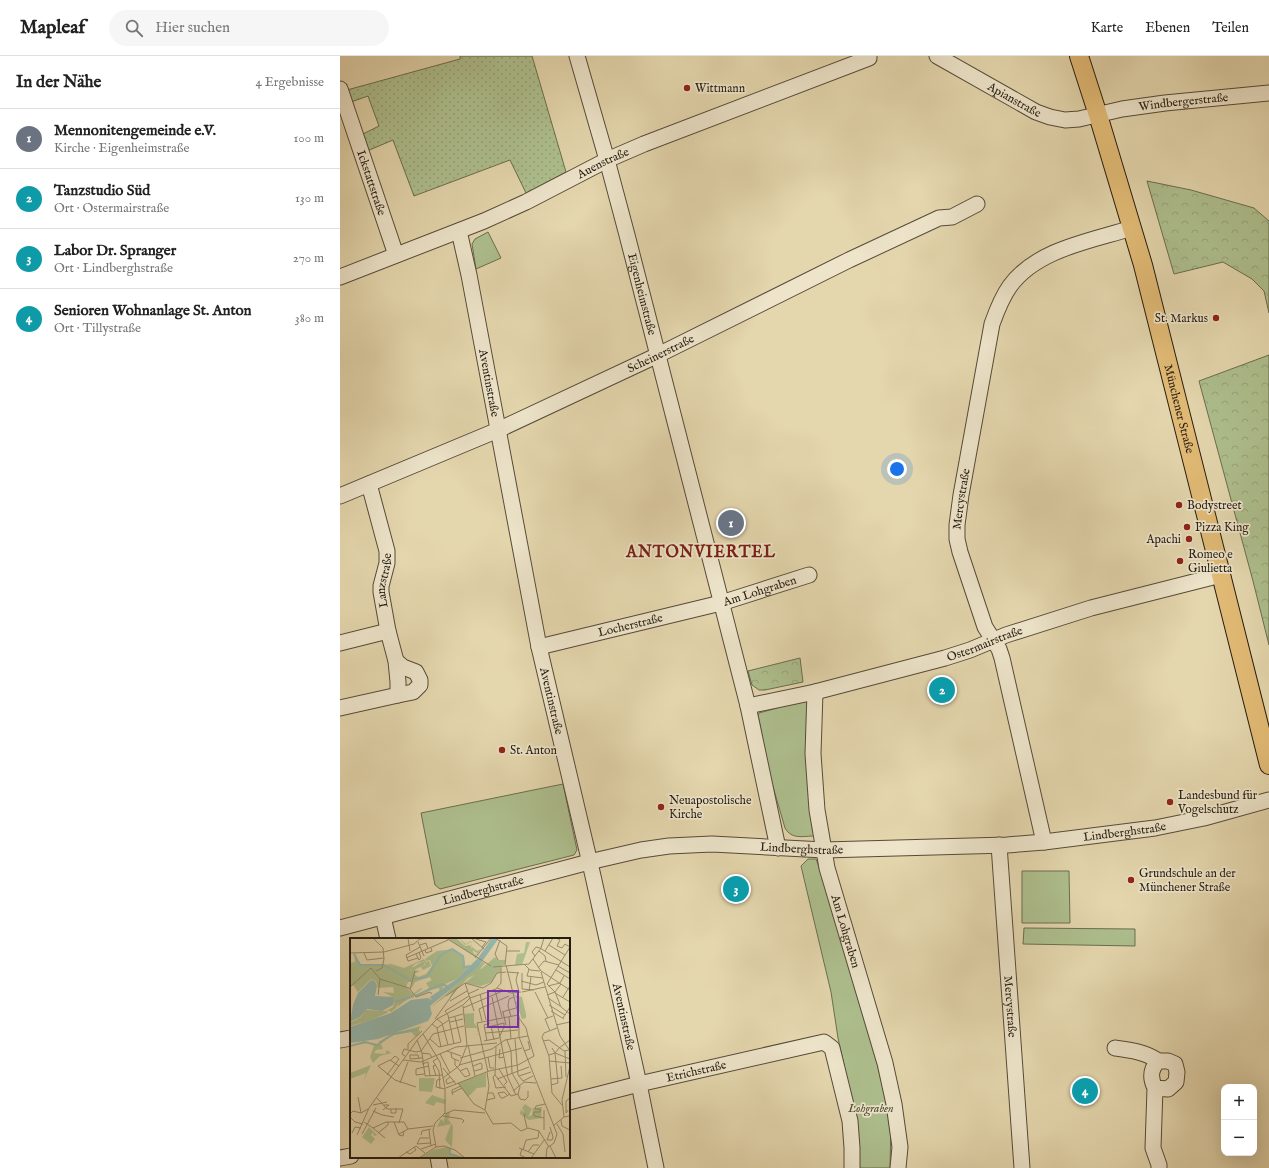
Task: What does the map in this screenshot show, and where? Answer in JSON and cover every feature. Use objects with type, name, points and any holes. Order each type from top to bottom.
[{"type":"main road","name":"Münchener Straße","points":[[1079,56],[1143,265],[1269,765]]},
{"type":"street","name":"Eigenheimstraße","points":[[577,56],[607,160],[721,603]]},
{"type":"street","name":"Auenstraße","points":[[340,277],[459,231],[526,202],[607,160],[644,144],[869,58],[870,56]]},
{"type":"street","name":"Apianstraße","points":[[937,56],[1036,112],[1065,120],[1098,115]]},
{"type":"street","name":"Ickstattstraße","points":[[340,89],[396,255]]},
{"type":"street","name":"Windbergerstraße","points":[[1098,115],[1122,109],[1165,102],[1269,93]]},
{"type":"street","name":"Scheinerstraße","points":[[340,496],[498,430],[658,355],[849,260],[939,218],[952,217],[977,204]]},
{"type":"street","name":"Mercystraße","points":[[1044,842],[1002,658],[999,649],[985,627],[960,552],[957,538],[957,525],[962,487],[992,324],[1004,295],[1011,284],[1021,273],[1033,264],[1064,248],[1132,228]]},
{"type":"street","name":"Aventinstraße","points":[[459,231],[469,275],[539,647],[639,1084],[656,1168]]},
{"type":"street","name":"Lanzstraße","points":[[369,484],[387,551],[387,563],[381,586],[381,592],[388,631],[396,661],[398,695]]},
{"type":"street","name":"Am Lohgraben","points":[[778,848],[748,706],[721,603],[809,575]]},
{"type":"street","name":"Ostermairstraße","points":[[748,706],[815,692],[952,656],[1037,624],[1091,608],[1221,575]]},
{"type":"street","name":"Locherstraße","points":[[539,647],[721,603]]},
{"type":"street","points":[[340,643],[388,631]]},
{"type":"street","points":[[340,708],[413,692],[420,685],[420,680],[416,672],[403,667],[396,661]]},
{"type":"street","name":"Am Lohgraben","points":[[815,692],[813,754],[817,810],[827,868],[885,1063],[894,1104],[900,1147],[898,1168]]},
{"type":"street","name":"Lindberghstraße","points":[[340,928],[589,862],[641,850],[683,845],[712,844],[824,850],[999,845],[1044,842],[1155,828],[1204,818],[1269,800]]},
{"type":"street","name":"Mercystraße","points":[[999,845],[1022,1168]]},
{"type":"street","points":[[383,917],[388,938]]},
{"type":"street","points":[[340,1040],[350,1038]]},
{"type":"street","name":"Etrichstraße","points":[[570,1102],[639,1084],[824,1042],[832,1048],[850,1122],[852,1168]]},
{"type":"street","points":[[1115,1048],[1139,1052],[1158,1061],[1168,1061],[1174,1064],[1177,1072],[1176,1082],[1168,1089],[1155,1088]]},
{"type":"street","points":[[1158,1061],[1154,1066],[1151,1080],[1155,1088],[1153,1148],[1159,1168]]},
{"type":"street","points":[[340,1158],[350,1156]]},
{"type":"street","points":[[438,1158],[440,1168]]},
{"type":"green space","points":[[460,56],[532,56],[566,172],[526,193],[510,160],[414,196],[393,140],[367,151],[361,135],[379,126],[368,96],[351,102],[347,90],[460,59]]},
{"type":"green space","points":[[1147,181],[1191,190],[1254,208],[1269,221],[1269,313],[1264,291],[1252,279],[1223,262],[1174,274]]},
{"type":"green space","points":[[488,232],[501,258],[476,269],[472,244],[475,239]]},
{"type":"green space","points":[[1269,355],[1269,645],[1199,381]]},
{"type":"green space","points":[[800,658],[803,682],[765,690],[759,690],[752,685],[748,671]]},
{"type":"green space","points":[[808,700],[815,836],[794,836],[785,828],[769,773],[758,715],[759,713]]},
{"type":"green space","points":[[563,784],[577,850],[574,855],[440,889],[435,885],[421,813]]},
{"type":"green space","name":"Lohgraben","points":[[808,859],[816,859],[822,875],[877,1063],[891,1123],[890,1168],[858,1168],[858,1127],[838,1038],[831,992],[801,866]]},
{"type":"green space","points":[[1022,871],[1069,871],[1070,923],[1022,923]]},
{"type":"green space","points":[[1024,928],[1135,929],[1135,946],[1023,944]]},
{"type":"place","name":"Wittmann","points":[[687,88]]},
{"type":"place","name":"St. Markus","points":[[1216,318]]},
{"type":"place","name":"Bodystreet","points":[[1179,505]]},
{"type":"place","name":"Mennonitengemeinde e.V.","points":[[731,523]]},
{"type":"place","name":"Pizza King","points":[[1187,527]]},
{"type":"place","name":"Apachi","points":[[1189,539]]},
{"type":"place","name":"Romeo e Giulietta","points":[[1180,561]]},
{"type":"place","name":"Tanzstudio Süd","points":[[942,690]]},
{"type":"place","name":"St. Anton","points":[[502,750]]},
{"type":"place","name":"Landesbund für Vogelschutz","points":[[1170,802]]},
{"type":"place","name":"Neuapostolische Kirche","points":[[661,807]]},
{"type":"place","name":"Grundschule an der Münchener Straße","points":[[1131,880]]},
{"type":"place","name":"Labor Dr. Spranger","points":[[736,889]]},
{"type":"place","name":"Senioren Wohnanlage St. Anton","points":[[1085,1091]]},
{"type":"district","name":"ANTONVIERTEL","points":[[701,551]]}]
